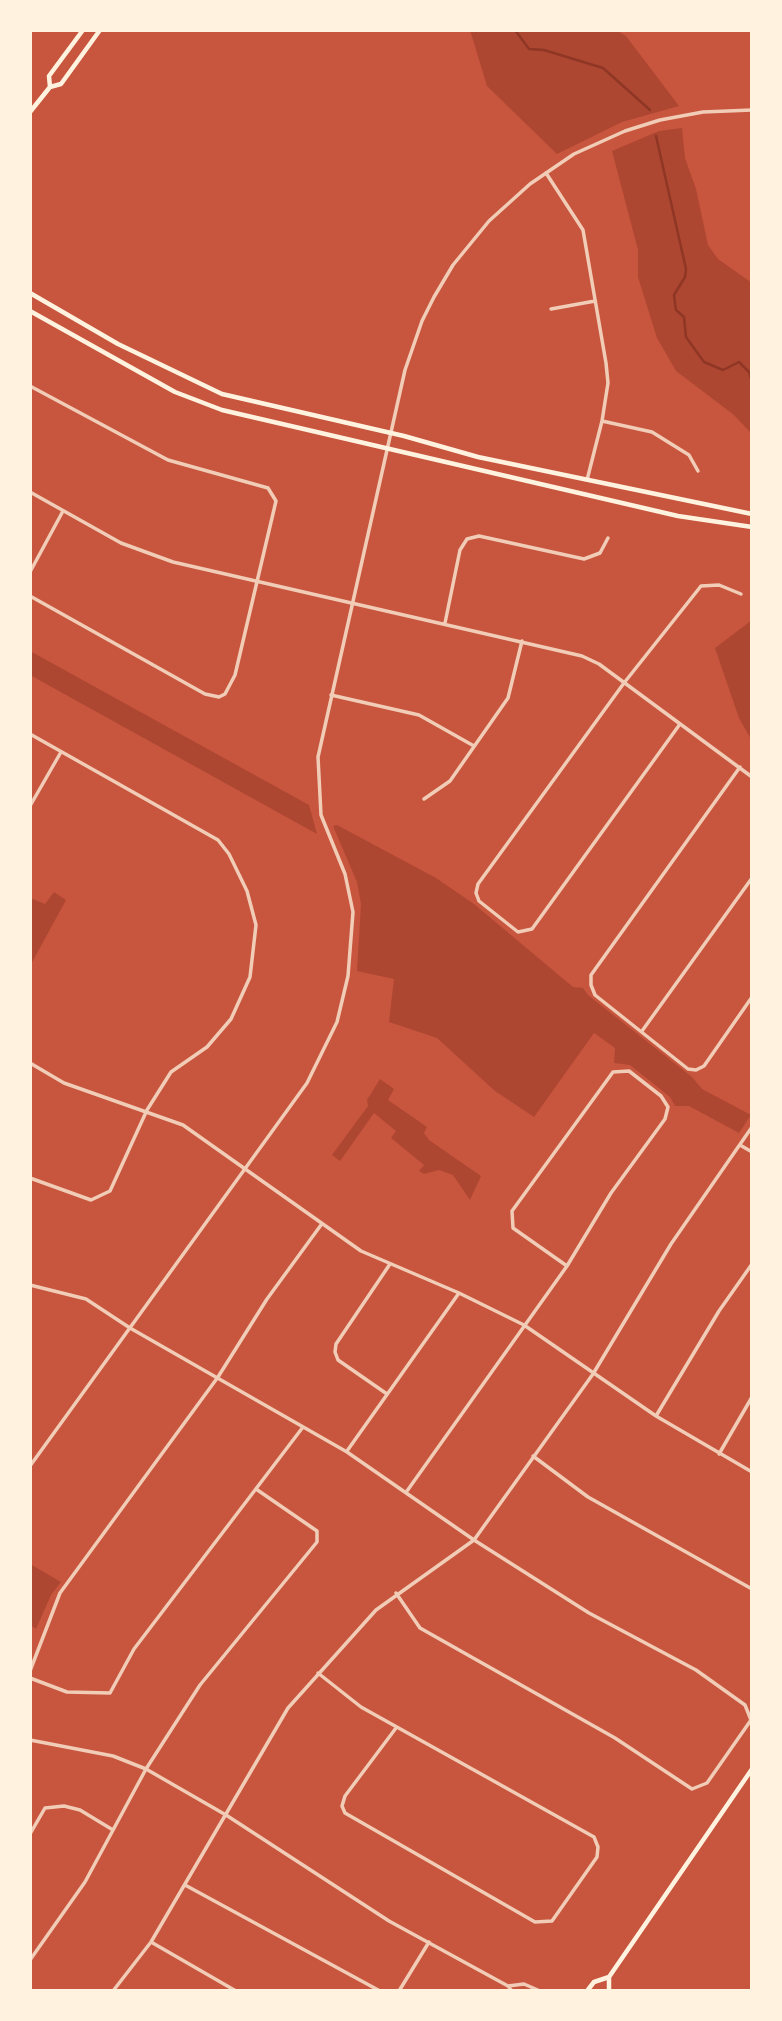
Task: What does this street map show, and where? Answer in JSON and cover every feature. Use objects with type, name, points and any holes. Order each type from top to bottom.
[{"type":"main road","points":[[50,87],[49,76],[83,30]]},
{"type":"main road","points":[[30,111],[50,87],[61,84],[100,30]]},
{"type":"main road","points":[[30,293],[197,385],[275,408],[391,433],[478,457],[752,514]]},
{"type":"main road","points":[[30,310],[175,392],[203,404],[678,516],[752,527]]},
{"type":"main road","points":[[609,1991],[609,1977],[752,1769]]},
{"type":"main road","points":[[587,1991],[594,1982],[609,1977]]},
{"type":"street","points":[[30,1466],[316,1068],[337,1022],[345,992],[353,932],[352,902],[345,874],[321,815],[317,779],[319,747],[412,348],[422,321],[443,281],[489,221],[546,173],[591,146],[642,125],[703,112],[752,110]]},
{"type":"street","points":[[546,173],[583,230],[608,383],[602,421],[587,480]]},
{"type":"street","points":[[551,309],[595,301]]},
{"type":"street","points":[[30,386],[168,460],[272,491],[276,500],[234,676],[225,694],[219,698],[205,694],[30,596]]},
{"type":"street","points":[[602,421],[634,427],[662,437],[689,455],[698,471]]},
{"type":"street","points":[[30,492],[121,543],[173,562],[522,641],[589,659],[752,777]]},
{"type":"street","points":[[30,572],[63,511]]},
{"type":"street","points":[[444,624],[460,550],[467,539],[479,536],[584,559],[600,553],[608,538]]},
{"type":"street","points":[[680,724],[532,929],[518,932],[479,901],[475,893],[478,884],[624,683],[701,586],[719,585],[741,594]]},
{"type":"street","points":[[424,799],[450,782],[508,698],[522,641]]},
{"type":"street","points":[[331,695],[419,715],[474,746]]},
{"type":"street","points":[[30,734],[218,840],[229,854],[254,913],[255,943],[250,977],[231,1019],[207,1047],[171,1072],[147,1110],[110,1191],[91,1200],[30,1178]]},
{"type":"street","points":[[30,806],[61,751]]},
{"type":"street","points":[[740,767],[591,975],[590,985],[595,995],[688,1069],[696,1070],[704,1066],[752,997]]},
{"type":"street","points":[[642,1031],[752,878]]},
{"type":"street","points":[[30,1063],[64,1083],[147,1110],[183,1125],[361,1251],[459,1293],[524,1325],[656,1416],[752,1472]]},
{"type":"street","points":[[407,1491],[567,1266],[611,1194],[665,1119],[668,1107],[661,1096],[629,1070],[613,1072],[512,1211],[513,1228],[567,1266]]},
{"type":"street","points":[[113,1991],[150,1942],[186,1885],[288,1708],[396,1593],[474,1540],[593,1374],[671,1244],[752,1127]]},
{"type":"street","points":[[740,1145],[752,1152]]},
{"type":"street","points":[[30,1671],[60,1593],[218,1377],[267,1299],[321,1225]]},
{"type":"street","points":[[387,1394],[338,1360],[335,1352],[336,1344],[390,1264]]},
{"type":"street","points":[[656,1416],[719,1311],[752,1264]]},
{"type":"street","points":[[30,1286],[86,1299],[130,1328],[346,1452],[407,1491],[474,1540],[589,1613],[696,1670],[746,1705],[751,1720],[706,1783],[692,1789],[615,1738],[420,1628],[396,1593]]},
{"type":"street","points":[[346,1452],[459,1293]]},
{"type":"street","points":[[719,1454],[752,1397]]},
{"type":"street","points":[[30,1678],[67,1692],[110,1693],[134,1649],[303,1427]]},
{"type":"street","points":[[533,1456],[588,1497],[752,1589]]},
{"type":"street","points":[[30,1960],[85,1882],[146,1769],[200,1685],[317,1542],[317,1531],[256,1489]]},
{"type":"street","points":[[318,1673],[361,1707],[396,1728],[594,1838],[598,1847],[597,1857],[552,1921],[535,1923],[523,1913],[345,1813],[342,1806],[345,1796],[396,1728]]},
{"type":"street","points":[[30,1740],[113,1756],[146,1769],[226,1815],[429,1942],[508,1986],[512,1991]]},
{"type":"street","points":[[30,1834],[45,1808],[64,1806],[80,1810],[113,1830]]},
{"type":"street","points":[[186,1885],[380,1991]]},
{"type":"street","points":[[150,1942],[236,1991]]},
{"type":"street","points":[[399,1991],[429,1942]]},
{"type":"street","points":[[508,1986],[524,1984],[540,1991]]},
{"type":"shaded area","points":[[470,30],[616,30],[626,36],[679,106],[622,122],[557,154],[487,86]]},
{"type":"shaded area","points":[[682,128],[685,158],[696,189],[708,245],[718,259],[752,283],[752,434],[734,415],[676,371],[657,338],[638,277],[638,250],[612,151],[659,131]]},
{"type":"shaded area","points":[[752,620],[752,741],[739,718],[715,648]]},
{"type":"shaded area","points":[[30,651],[309,805],[317,834],[30,675]]},
{"type":"shaded area","points":[[337,825],[436,878],[474,904],[573,987],[583,988],[588,995],[692,1077],[702,1089],[751,1115],[739,1133],[689,1106],[675,1106],[670,1097],[630,1065],[614,1063],[615,1048],[594,1033],[534,1117],[495,1091],[437,1038],[389,1022],[394,979],[357,971],[361,904],[357,882],[333,826]]},
{"type":"shaded area","points":[[54,892],[66,900],[30,966],[30,898],[45,904]]},
{"type":"shaded area","points":[[380,1079],[394,1089],[388,1100],[427,1127],[424,1133],[429,1140],[481,1176],[470,1200],[453,1175],[439,1170],[424,1174],[419,1171],[424,1165],[391,1138],[396,1131],[374,1113],[340,1161],[332,1155],[368,1106],[367,1100]]},
{"type":"shaded area","points":[[30,1564],[61,1582],[51,1595],[36,1629],[30,1625]]},
{"type":"waterway","points":[[515,30],[529,49],[544,50],[603,68],[650,110]]},
{"type":"waterway","points":[[656,136],[686,269],[685,277],[674,295],[676,310],[684,317],[686,337],[704,362],[723,370],[739,362],[749,372],[752,382]]}]
